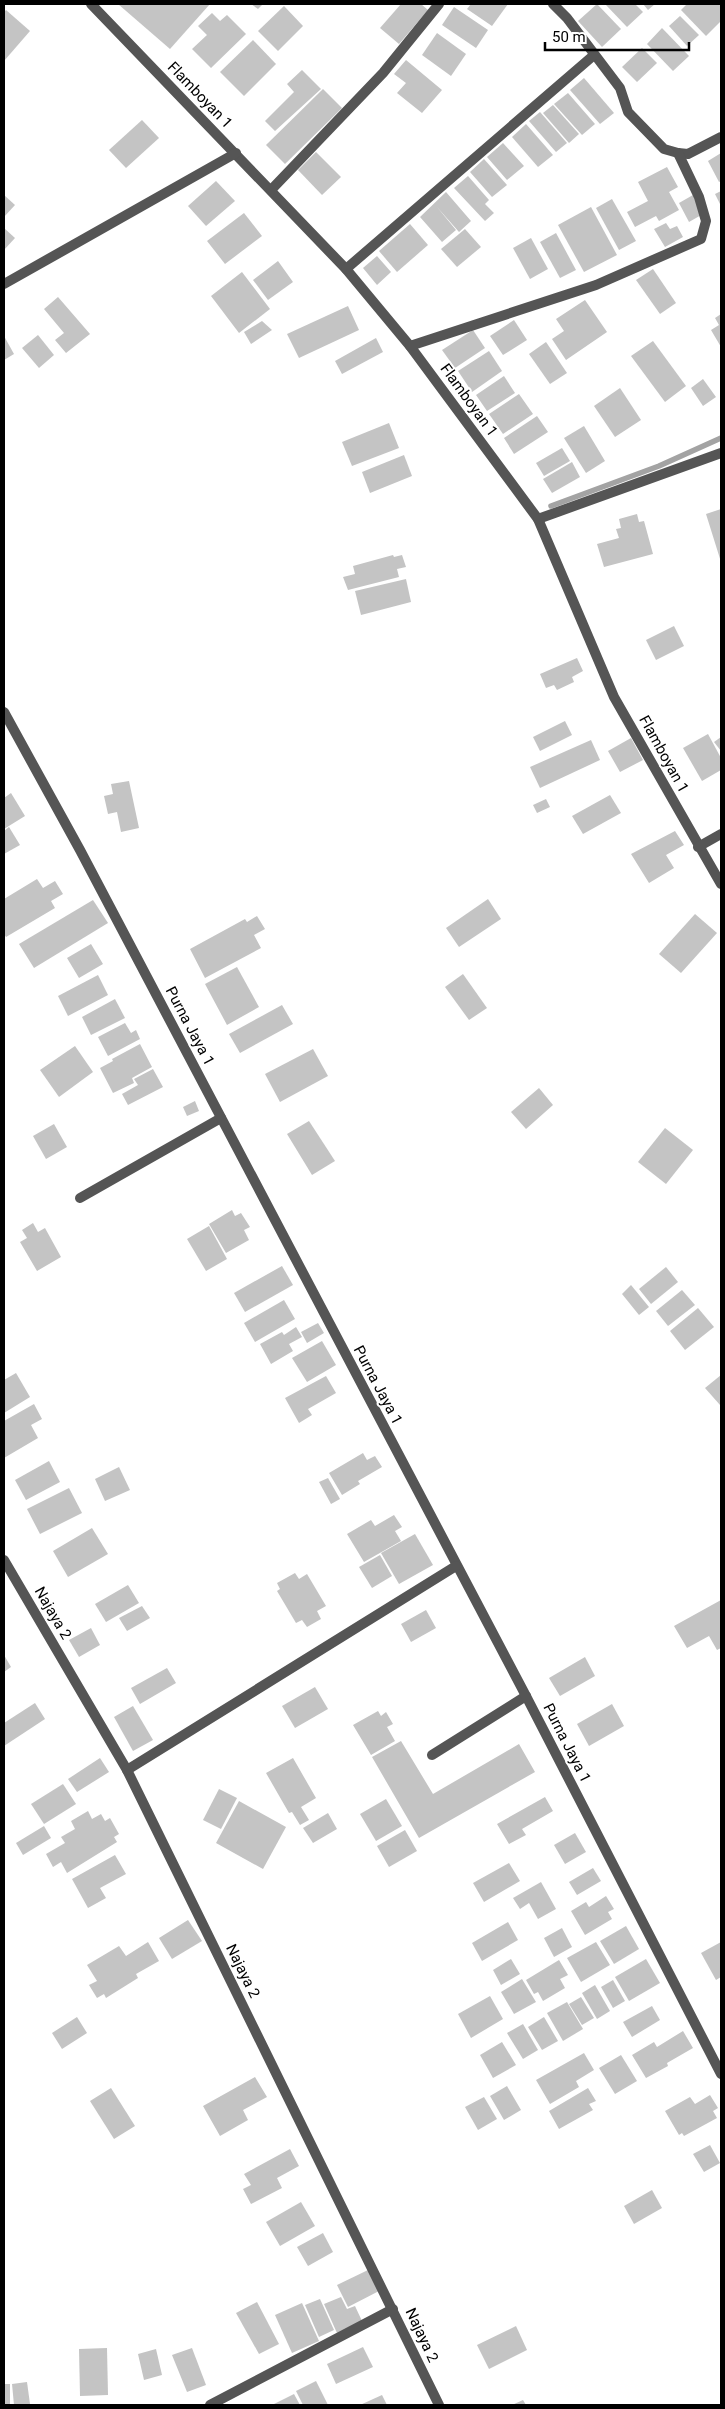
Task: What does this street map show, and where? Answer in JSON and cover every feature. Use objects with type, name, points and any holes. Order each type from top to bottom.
[{"type":"street","name":"Flamboyan 1","points":[[91,4],[346,269],[410,346],[538,519],[614,697],[698,847],[721,884]]},
{"type":"street","points":[[271,190],[384,73],[439,4]]},
{"type":"street","points":[[553,4],[567,18],[620,88],[628,112],[664,149],[688,154],[721,137]]},
{"type":"street","points":[[346,269],[594,54]]},
{"type":"street","points":[[4,284],[236,153]]},
{"type":"street","points":[[410,346],[596,285],[701,239],[706,221],[699,198],[678,153]]},
{"type":"street","points":[[538,519],[721,452]]},
{"type":"street","name":"Purna Jaya 1","points":[[4,712],[80,850],[526,1696],[721,2074]]},
{"type":"street","points":[[698,847],[721,834]]},
{"type":"street","points":[[80,1198],[221,1118]]},
{"type":"street","name":"Najaya 2","points":[[4,1560],[127,1770],[439,2405]]},
{"type":"street","points":[[127,1770],[456,1566]]},
{"type":"street","points":[[432,1755],[526,1696]]},
{"type":"street","points":[[210,2405],[393,2309]]},
{"type":"building","points":[[118,4],[210,4],[170,49]]},
{"type":"building","points":[[251,4],[263,4],[258,9]]},
{"type":"building","points":[[401,4],[421,4],[428,10],[399,44],[380,28]]},
{"type":"building","points":[[471,4],[508,4],[492,26],[467,9]]},
{"type":"building","points":[[597,4],[621,29],[602,47],[578,21]]},
{"type":"building","points":[[605,4],[635,4],[643,12],[627,27]]},
{"type":"building","points":[[643,4],[655,4],[648,10]]},
{"type":"building","points":[[687,4],[721,4],[721,21],[706,36],[681,10]]},
{"type":"building","points":[[284,6],[303,26],[278,51],[258,31]]},
{"type":"building","points":[[454,7],[488,30],[476,48],[442,25]]},
{"type":"building","points":[[6,10],[30,31],[4,61],[4,12]]},
{"type":"building","points":[[212,13],[220,21],[227,15],[246,34],[211,68],[192,49],[207,35],[198,26]]},
{"type":"building","points":[[680,16],[699,35],[687,46],[669,26]]},
{"type":"building","points":[[662,28],[689,56],[673,71],[647,44]]},
{"type":"building","points":[[437,33],[466,54],[451,76],[422,55]]},
{"type":"building","points":[[253,40],[276,64],[244,96],[220,72]]},
{"type":"building","points":[[642,48],[657,63],[637,82],[622,67]]},
{"type":"building","points":[[406,60],[442,90],[422,113],[397,93],[406,83],[394,74]]},
{"type":"building","points":[[302,70],[321,89],[275,131],[265,121],[294,92],[287,84]]},
{"type":"building","points":[[584,78],[614,113],[600,124],[570,90]]},
{"type":"building","points":[[323,89],[342,108],[285,164],[266,145]]},
{"type":"building","points":[[568,93],[595,124],[582,135],[554,104]]},
{"type":"building","points":[[553,105],[579,134],[569,143],[543,113]]},
{"type":"building","points":[[540,112],[567,143],[556,152],[529,121]]},
{"type":"building","points":[[142,120],[159,138],[126,168],[109,150]]},
{"type":"building","points":[[526,124],[553,155],[538,167],[512,137]]},
{"type":"building","points":[[503,143],[524,166],[507,180],[487,157]]},
{"type":"building","points":[[316,152],[341,177],[322,195],[298,170]]},
{"type":"building","points":[[721,153],[721,181],[719,182],[708,161]]},
{"type":"building","points":[[484,159],[507,185],[492,197],[470,172]]},
{"type":"building","points":[[667,167],[678,187],[669,192],[679,210],[659,221],[656,216],[635,227],[627,212],[648,201],[638,182]]},
{"type":"building","points":[[468,176],[489,200],[485,204],[494,213],[485,221],[454,188]]},
{"type":"building","points":[[216,181],[235,201],[206,226],[188,206]]},
{"type":"building","points":[[721,191],[721,206],[715,194]]},
{"type":"building","points":[[446,192],[471,221],[459,232],[437,207],[456,230],[442,242],[420,217]]},
{"type":"building","points":[[4,195],[15,205],[4,217]]},
{"type":"building","points":[[693,195],[703,214],[689,222],[679,203]]},
{"type":"building","points":[[612,199],[636,241],[619,250],[596,208]]},
{"type":"building","points":[[591,207],[617,255],[584,272],[558,225]]},
{"type":"building","points":[[244,213],[262,236],[225,264],[207,241]]},
{"type":"building","points":[[666,223],[670,229],[677,226],[683,237],[665,247],[654,229]]},
{"type":"building","points":[[410,224],[428,245],[397,272],[379,251]]},
{"type":"building","points":[[4,228],[15,238],[4,250]]},
{"type":"building","points":[[465,229],[481,247],[457,267],[441,249]]},
{"type":"building","points":[[556,233],[576,270],[560,278],[540,242]]},
{"type":"building","points":[[531,238],[548,269],[530,279],[513,248]]},
{"type":"building","points":[[377,256],[391,272],[377,285],[363,268]]},
{"type":"building","points":[[278,261],[293,282],[268,300],[253,280]]},
{"type":"building","points":[[653,269],[676,303],[660,314],[636,280]]},
{"type":"building","points":[[242,272],[270,309],[239,333],[211,296]]},
{"type":"building","points":[[58,297],[90,334],[66,353],[55,340],[64,333],[44,309]]},
{"type":"building","points":[[585,300],[607,332],[566,360],[552,339],[564,331],[556,319]]},
{"type":"building","points":[[348,306],[359,330],[299,358],[287,334]]},
{"type":"building","points":[[721,314],[721,347],[711,330],[719,325],[715,318]]},
{"type":"building","points":[[514,320],[527,340],[503,355],[490,336]]},
{"type":"building","points":[[262,321],[272,330],[251,344],[244,332]]},
{"type":"building","points":[[473,330],[485,348],[455,368],[442,350]]},
{"type":"building","points":[[38,335],[54,355],[39,368],[22,348]]},
{"type":"building","points":[[4,336],[14,354],[4,360]]},
{"type":"building","points":[[376,338],[383,352],[342,374],[335,361]]},
{"type":"building","points":[[653,341],[686,386],[665,402],[631,356]]},
{"type":"building","points":[[546,342],[567,373],[550,384],[529,354]]},
{"type":"building","points":[[489,351],[502,371],[472,392],[458,371]]},
{"type":"building","points":[[504,376],[515,393],[487,411],[476,395]]},
{"type":"building","points":[[703,379],[716,397],[703,406],[691,388]]},
{"type":"building","points":[[620,388],[641,420],[615,437],[594,406]]},
{"type":"building","points":[[519,394],[533,414],[503,434],[489,414]]},
{"type":"building","points":[[537,416],[548,432],[514,454],[504,438]]},
{"type":"building","points":[[389,423],[399,448],[352,466],[342,442]]},
{"type":"building","points":[[584,426],[605,461],[586,473],[564,438]]},
{"type":"building","points":[[562,448],[570,461],[544,476],[536,463]]},
{"type":"building","points":[[404,455],[412,476],[370,493],[362,472]]},
{"type":"building","points":[[572,462],[580,477],[552,493],[543,479]]},
{"type":"building","points":[[721,509],[721,562],[706,514]]},
{"type":"building","points":[[637,514],[639,522],[644,521],[653,554],[604,567],[597,544],[619,538],[616,529],[621,528],[619,519]]},
{"type":"building","points":[[393,555],[394,557],[402,555],[406,567],[397,569],[399,577],[348,590],[343,577],[355,574],[353,566]]},
{"type":"building","points":[[406,579],[411,602],[361,615],[355,591]]},
{"type":"building","points":[[674,626],[684,646],[656,660],[646,640]]},
{"type":"building","points":[[577,658],[583,671],[572,677],[574,682],[557,690],[554,685],[546,688],[540,674]]},
{"type":"building","points":[[565,721],[572,735],[540,751],[533,737]]},
{"type":"building","points":[[708,734],[721,758],[721,770],[702,781],[683,748]]},
{"type":"building","points":[[721,737],[721,751],[714,742]]},
{"type":"building","points":[[631,738],[643,760],[620,772],[608,751]]},
{"type":"building","points":[[591,740],[600,760],[540,788],[530,767]]},
{"type":"building","points":[[129,781],[139,828],[121,832],[117,812],[108,814],[104,796],[113,794],[111,784]]},
{"type":"building","points":[[11,793],[25,816],[4,829],[4,798]]},
{"type":"building","points":[[610,795],[621,813],[583,834],[572,816]]},
{"type":"building","points":[[546,799],[550,807],[537,813],[533,805]]},
{"type":"building","points":[[9,827],[20,845],[4,854],[4,831]]},
{"type":"building","points":[[675,831],[684,845],[666,855],[674,868],[649,883],[631,854]]},
{"type":"building","points":[[37,879],[43,888],[55,881],[63,894],[51,901],[55,908],[6,937],[4,934],[4,899]]},
{"type":"building","points":[[488,899],[501,919],[459,947],[446,928]]},
{"type":"building","points":[[93,900],[108,923],[34,968],[19,944]]},
{"type":"building","points":[[695,914],[717,933],[681,973],[659,954]]},
{"type":"building","points":[[257,916],[265,929],[254,935],[261,948],[205,978],[190,949],[245,919],[247,922]]},
{"type":"building","points":[[91,944],[103,964],[79,978],[67,958]]},
{"type":"building","points":[[237,967],[259,1007],[227,1025],[205,984]]},
{"type":"building","points":[[463,974],[487,1008],[469,1020],[445,987]]},
{"type":"building","points":[[98,975],[108,995],[68,1016],[58,996]]},
{"type":"building","points":[[115,999],[125,1018],[91,1035],[82,1017]]},
{"type":"building","points":[[282,1005],[293,1024],[240,1053],[229,1034]]},
{"type":"building","points":[[125,1023],[131,1033],[136,1030],[140,1039],[108,1056],[98,1037]]},
{"type":"building","points":[[140,1044],[152,1067],[132,1078],[134,1083],[113,1093],[100,1068],[113,1061],[112,1059]]},
{"type":"building","points":[[75,1046],[93,1072],[59,1097],[40,1070]]},
{"type":"building","points":[[313,1049],[328,1076],[280,1102],[265,1074]]},
{"type":"building","points":[[153,1069],[163,1087],[128,1105],[122,1094],[138,1085],[134,1079]]},
{"type":"building","points":[[539,1088],[553,1105],[526,1129],[511,1112]]},
{"type":"building","points":[[195,1101],[199,1111],[187,1116],[183,1107]]},
{"type":"building","points":[[309,1121],[335,1161],[312,1175],[287,1134]]},
{"type":"building","points":[[54,1124],[67,1147],[46,1159],[33,1136]]},
{"type":"building","points":[[665,1128],[693,1150],[666,1184],[638,1162]]},
{"type":"building","points":[[232,1210],[235,1216],[241,1213],[250,1227],[244,1230],[249,1240],[226,1253],[209,1224]]},
{"type":"building","points":[[33,1223],[38,1232],[45,1228],[61,1257],[37,1271],[20,1242],[27,1238],[22,1230]]},
{"type":"building","points":[[209,1226],[227,1259],[206,1271],[187,1239]]},
{"type":"building","points":[[282,1266],[293,1285],[245,1312],[234,1293]]},
{"type":"building","points":[[666,1267],[678,1282],[651,1304],[639,1289]]},
{"type":"building","points":[[631,1285],[649,1307],[639,1315],[622,1294]]},
{"type":"building","points":[[682,1290],[695,1305],[668,1326],[656,1311]]},
{"type":"building","points":[[284,1300],[295,1319],[255,1342],[244,1323]]},
{"type":"building","points":[[698,1308],[714,1327],[685,1350],[670,1331]]},
{"type":"building","points":[[318,1323],[324,1333],[307,1343],[301,1332]]},
{"type":"building","points":[[296,1327],[302,1337],[289,1344],[293,1351],[271,1364],[260,1344],[282,1332],[284,1335]]},
{"type":"building","points":[[322,1341],[336,1365],[307,1382],[292,1358]]},
{"type":"building","points":[[16,1373],[30,1397],[4,1413],[4,1380]]},
{"type":"building","points":[[721,1375],[721,1404],[720,1405],[705,1388]]},
{"type":"building","points":[[326,1376],[336,1393],[308,1409],[312,1415],[299,1423],[285,1398]]},
{"type":"building","points":[[34,1404],[42,1419],[31,1425],[38,1438],[4,1458],[4,1421]]},
{"type":"building","points":[[363,1453],[367,1460],[375,1456],[382,1467],[358,1481],[360,1484],[342,1495],[329,1473]]},
{"type":"building","points":[[49,1461],[60,1482],[26,1500],[15,1480]]},
{"type":"building","points":[[119,1467],[130,1490],[105,1501],[95,1479]]},
{"type":"building","points":[[328,1478],[340,1499],[331,1504],[319,1482]]},
{"type":"building","points":[[69,1488],[82,1513],[40,1534],[27,1509]]},
{"type":"building","points":[[394,1515],[402,1527],[395,1531],[401,1541],[364,1562],[347,1534],[371,1520],[375,1526]]},
{"type":"building","points":[[92,1528],[108,1554],[68,1577],[53,1551]]},
{"type":"building","points":[[415,1534],[433,1565],[399,1584],[381,1553]]},
{"type":"building","points":[[380,1555],[392,1576],[372,1588],[359,1567]]},
{"type":"building","points":[[295,1573],[299,1579],[307,1574],[326,1606],[317,1611],[321,1619],[307,1627],[302,1620],[296,1623],[277,1591],[280,1589],[277,1583]]},
{"type":"building","points":[[128,1585],[139,1603],[106,1622],[95,1604]]},
{"type":"building","points":[[721,1600],[721,1648],[717,1650],[709,1636],[687,1648],[674,1626]]},
{"type":"building","points":[[142,1606],[150,1618],[127,1631],[119,1618]]},
{"type":"building","points":[[426,1610],[436,1628],[411,1642],[401,1624]]},
{"type":"building","points":[[91,1628],[100,1645],[79,1657],[69,1640]]},
{"type":"building","points":[[4,1655],[11,1667],[4,1672]]},
{"type":"building","points":[[585,1657],[595,1676],[560,1696],[549,1678]]},
{"type":"building","points":[[167,1668],[176,1683],[140,1704],[131,1688]]},
{"type":"building","points":[[315,1687],[328,1709],[295,1728],[282,1706]]},
{"type":"building","points":[[35,1703],[45,1719],[4,1746],[4,1723]]},
{"type":"building","points":[[612,1704],[624,1726],[589,1746],[577,1724]]},
{"type":"building","points":[[133,1706],[153,1740],[133,1751],[114,1717]]},
{"type":"building","points":[[378,1711],[381,1716],[386,1712],[393,1724],[387,1727],[395,1741],[371,1755],[353,1725]]},
{"type":"building","points":[[401,1741],[433,1794],[519,1744],[535,1772],[419,1838],[372,1757]]},
{"type":"building","points":[[100,1758],[109,1772],[77,1792],[68,1779]]},
{"type":"building","points":[[293,1758],[316,1798],[301,1807],[309,1820],[300,1825],[292,1812],[289,1813],[266,1773]]},
{"type":"building","points":[[63,1784],[76,1804],[44,1824],[31,1804]]},
{"type":"building","points":[[219,1789],[237,1798],[221,1829],[203,1820]]},
{"type":"building","points":[[545,1797],[553,1811],[522,1829],[526,1835],[509,1844],[497,1824]]},
{"type":"building","points":[[386,1799],[402,1826],[376,1841],[360,1814]]},
{"type":"building","points":[[239,1801],[286,1827],[263,1869],[216,1843]]},
{"type":"building","points":[[88,1811],[92,1819],[101,1814],[105,1821],[110,1818],[119,1834],[114,1837],[117,1842],[67,1873],[61,1862],[53,1867],[46,1854],[65,1843],[61,1837],[75,1829],[71,1821]]},
{"type":"building","points":[[328,1813],[337,1829],[313,1843],[303,1828]]},
{"type":"building","points":[[44,1826],[51,1838],[23,1855],[16,1843]]},
{"type":"building","points":[[405,1830],[417,1851],[389,1867],[377,1846]]},
{"type":"building","points":[[575,1833],[586,1852],[565,1864],[554,1845]]},
{"type":"building","points":[[115,1855],[126,1874],[100,1888],[106,1898],[88,1908],[72,1879]]},
{"type":"building","points":[[509,1863],[520,1881],[484,1902],[473,1883]]},
{"type":"building","points":[[593,1868],[601,1881],[577,1895],[569,1882]]},
{"type":"building","points":[[541,1882],[556,1909],[538,1919],[529,1903],[520,1909],[513,1898]]},
{"type":"building","points":[[606,1896],[614,1909],[608,1912],[612,1919],[585,1935],[571,1911],[586,1902],[589,1907]]},
{"type":"building","points":[[188,1920],[202,1941],[172,1959],[159,1938]]},
{"type":"building","points":[[508,1922],[518,1940],[482,1961],[472,1943]]},
{"type":"building","points":[[626,1926],[639,1949],[614,1964],[600,1941]]},
{"type":"building","points":[[562,1928],[572,1947],[554,1957],[544,1938]]},
{"type":"building","points":[[148,1942],[159,1961],[136,1974],[138,1978],[106,1998],[104,1994],[97,1998],[89,1985],[97,1981],[87,1965],[119,1946],[126,1956]]},
{"type":"building","points":[[596,1942],[610,1965],[581,1982],[567,1958]]},
{"type":"building","points":[[721,1942],[721,1977],[716,1980],[701,1953]]},
{"type":"building","points":[[511,1959],[520,1974],[501,1985],[493,1970]]},
{"type":"building","points":[[646,1959],[660,1983],[629,2001],[615,1977]]},
{"type":"building","points":[[559,1960],[568,1975],[560,1979],[565,1988],[543,2001],[538,1992],[534,1994],[526,1980]]},
{"type":"building","points":[[522,1979],[536,2002],[514,2014],[501,1992]]},
{"type":"building","points":[[613,1980],[625,2001],[613,2008],[601,1987]]},
{"type":"building","points":[[595,1985],[610,2011],[597,2019],[582,1993]]},
{"type":"building","points":[[490,1996],[503,2019],[471,2038],[458,2014]]},
{"type":"building","points":[[581,1997],[594,2018],[582,2025],[569,2004]]},
{"type":"building","points":[[567,2002],[583,2029],[563,2041],[547,2013]]},
{"type":"building","points":[[652,2006],[660,2020],[632,2037],[623,2022]]},
{"type":"building","points":[[77,2017],[87,2033],[62,2049],[52,2033]]},
{"type":"building","points":[[544,2017],[558,2041],[542,2050],[528,2027]]},
{"type":"building","points":[[523,2024],[538,2050],[523,2059],[507,2033]]},
{"type":"building","points":[[683,2031],[693,2048],[667,2063],[668,2066],[646,2078],[632,2055],[654,2042],[657,2047]]},
{"type":"building","points":[[502,2042],[516,2065],[493,2078],[480,2055]]},
{"type":"building","points":[[584,2053],[594,2070],[576,2081],[579,2087],[550,2104],[536,2080]]},
{"type":"building","points":[[621,2055],[637,2081],[615,2094],[599,2068]]},
{"type":"building","points":[[255,2077],[267,2097],[243,2110],[248,2120],[220,2136],[203,2106]]},
{"type":"building","points":[[507,2086],[521,2110],[504,2120],[490,2096]]},
{"type":"building","points":[[111,2088],[135,2126],[114,2139],[90,2101]]},
{"type":"building","points":[[588,2088],[596,2101],[589,2104],[593,2110],[559,2129],[549,2111]]},
{"type":"building","points":[[710,2095],[718,2108],[713,2111],[717,2118],[684,2136],[682,2133],[679,2135],[665,2111],[690,2097],[695,2104]]},
{"type":"building","points":[[484,2097],[497,2119],[478,2130],[465,2107]]},
{"type":"building","points":[[710,2145],[720,2163],[704,2172],[693,2154]]},
{"type":"building","points":[[290,2149],[299,2166],[277,2178],[282,2188],[251,2204],[243,2189],[251,2185],[244,2174]]},
{"type":"building","points":[[652,2190],[662,2208],[634,2224],[624,2206]]},
{"type":"building","points":[[301,2202],[315,2226],[280,2246],[266,2222]]},
{"type":"building","points":[[323,2233],[333,2252],[308,2266],[297,2247]]},
{"type":"building","points":[[368,2270],[379,2291],[348,2307],[337,2285]]},
{"type":"building","points":[[341,2297],[347,2309],[355,2306],[362,2321],[337,2333],[324,2304]]},
{"type":"building","points":[[320,2299],[334,2330],[319,2337],[305,2305]]},
{"type":"building","points":[[257,2302],[279,2344],[259,2354],[236,2313]]},
{"type":"building","points":[[302,2303],[319,2341],[292,2353],[275,2315]]},
{"type":"building","points":[[516,2326],[527,2350],[489,2369],[477,2345]]},
{"type":"building","points":[[363,2347],[373,2367],[336,2384],[327,2364]]},
{"type":"building","points":[[107,2348],[108,2395],[80,2396],[79,2349]]},
{"type":"building","points":[[192,2348],[206,2385],[187,2392],[172,2355]]},
{"type":"building","points":[[156,2349],[162,2375],[144,2380],[138,2354]]},
{"type":"building","points":[[316,2381],[328,2405],[303,2405],[296,2391]]},
{"type":"building","points":[[27,2382],[30,2404],[14,2405],[12,2384]]},
{"type":"building","points":[[4,2384],[10,2384],[10,2405],[4,2405]]},
{"type":"building","points":[[294,2394],[300,2405],[274,2404]]},
{"type":"building","points":[[382,2395],[387,2405],[360,2405]]},
{"type":"building","points":[[523,2400],[526,2405],[512,2405]]},
{"type":"waterway","points":[[551,506],[659,466],[721,438]]}]
